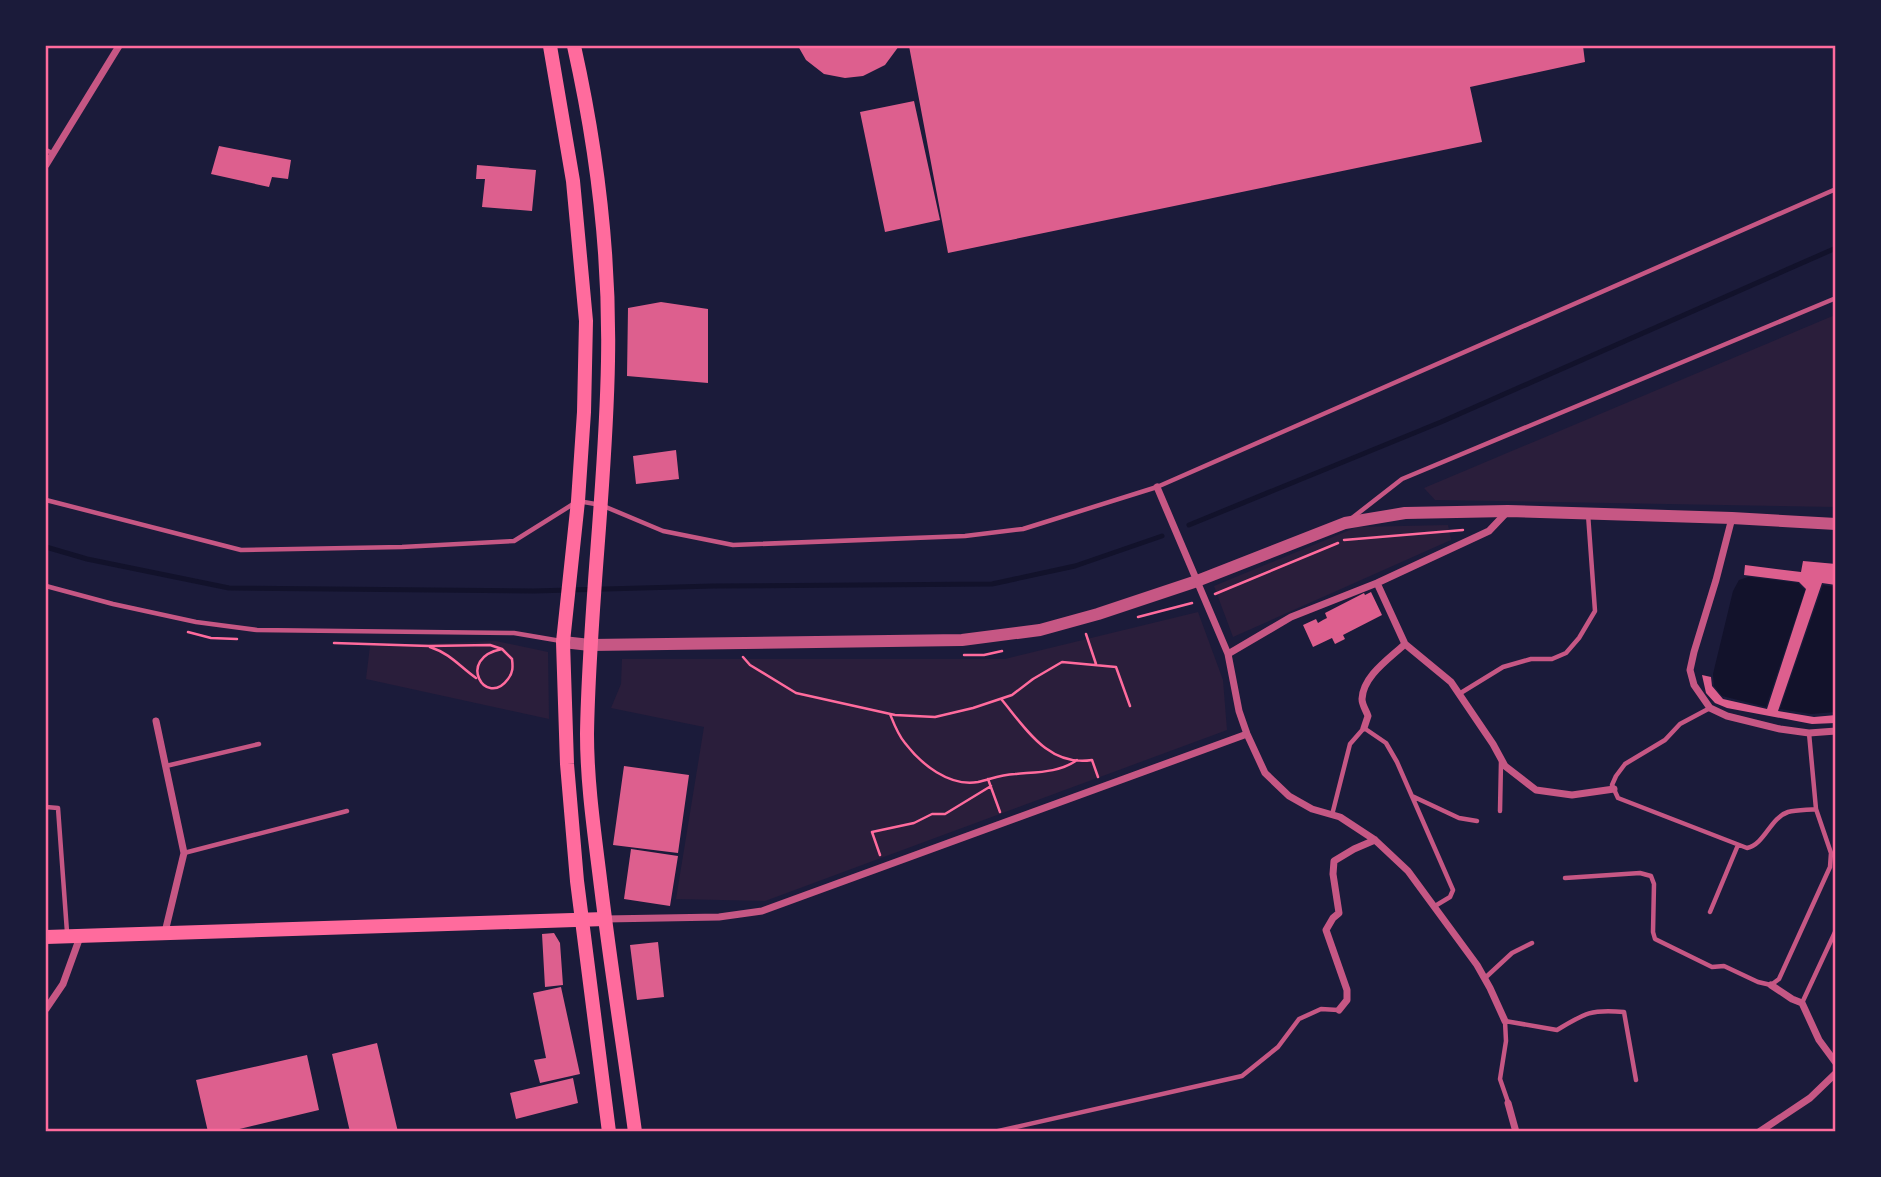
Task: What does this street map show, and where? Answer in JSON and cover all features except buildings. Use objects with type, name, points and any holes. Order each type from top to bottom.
[{"type":"main road","points":[[550,46],[573,181],[586,321],[578,501],[563,642],[566,764],[577,881],[610,1132]]},
{"type":"main road","points":[[574,46],[598,180],[608,318],[601,505],[590,645],[587,737],[593,826],[635,1132]]},
{"type":"main road","points":[[46,937],[605,919]]},
{"type":"street","points":[[46,165],[49,152],[119,46]]},
{"type":"street","points":[[1157,487],[1228,654],[1238,711],[1265,773],[1289,796],[1312,809],[1340,817],[1375,840],[1408,871],[1484,978],[1505,1021]]},
{"type":"street","points":[[1228,654],[1291,617],[1377,583],[1489,531],[1508,511]]},
{"type":"street","points":[[563,642],[590,645],[962,640],[1040,630],[1197,581],[1345,523],[1405,513],[1508,511],[1836,524]]},
{"type":"street","points":[[1732,519],[1690,670],[1694,685],[1710,708],[1727,716],[1809,733],[1836,731]]},
{"type":"street","points":[[1377,583],[1405,644],[1451,682],[1505,766],[1536,790],[1572,795],[1614,789]]},
{"type":"street","points":[[1364,728],[1368,716],[1362,702],[1365,687],[1373,674],[1405,644]]},
{"type":"street","points":[[156,721],[184,853],[165,932]]},
{"type":"street","points":[[605,919],[719,917],[762,911],[1247,734]]},
{"type":"street","points":[[1339,1010],[1347,1000],[1347,990],[1326,930],[1333,918],[1339,914],[1333,874],[1334,861],[1375,840]]},
{"type":"street","points":[[46,1009],[63,984],[74,936]]},
{"type":"street","points":[[1771,985],[1802,1003],[1819,1040],[1836,1063]]},
{"type":"street","points":[[1759,1132],[1810,1098],[1836,1073]]},
{"type":"street","points":[[1508,1103],[1516,1132]]},
{"type":"lane","points":[[46,500],[240,550],[402,547],[514,541],[578,501],[601,505],[663,531],[733,545],[965,536],[1023,529],[1157,487],[1836,189]]},
{"type":"lane","points":[[1345,523],[1402,479],[1836,298]]},
{"type":"lane","points":[[1459,694],[1503,667],[1531,659],[1552,659],[1566,653],[1579,638],[1595,611],[1587,514]]},
{"type":"lane","points":[[46,586],[196,622],[257,630],[514,633],[563,642]]},
{"type":"lane","points":[[1710,708],[1681,724],[1665,740],[1625,764],[1612,785],[1618,798],[1747,848],[1754,847],[1775,821],[1787,813],[1816,809]]},
{"type":"lane","points":[[1332,815],[1350,744],[1364,728],[1386,743],[1397,762],[1453,890],[1450,897],[1434,907]]},
{"type":"lane","points":[[1566,878],[1640,873],[1651,876],[1654,884],[1655,939],[1712,967],[1724,966],[1771,985],[1779,979],[1830,867],[1831,853],[1816,809],[1809,733]]},
{"type":"lane","points":[[166,766],[259,744]]},
{"type":"lane","points":[[1500,811],[1501,758]]},
{"type":"lane","points":[[1411,796],[1459,818],[1477,821]]},
{"type":"lane","points":[[46,807],[58,808],[74,936]]},
{"type":"lane","points":[[184,853],[347,811]]},
{"type":"lane","points":[[1828,844],[1836,847]]},
{"type":"lane","points":[[1710,912],[1738,845]]},
{"type":"lane","points":[[1802,1003],[1836,930]]},
{"type":"lane","points":[[1484,978],[1512,953],[1532,943]]},
{"type":"lane","points":[[994,1132],[1242,1076],[1278,1047],[1299,1019],[1321,1009],[1339,1010]]},
{"type":"lane","points":[[1508,1103],[1500,1079],[1506,1041],[1505,1021],[1557,1030],[1581,1015],[1601,1010],[1624,1012],[1636,1080]]},
{"type":"path","points":[[1136,618],[1188,605],[1346,539],[1485,528],[1489,531]]},
{"type":"path","points":[[1085,630],[1097,665]]},
{"type":"path","points":[[429,646],[449,654],[463,669],[490,688],[503,686],[512,675],[512,659],[502,649],[492,651],[478,663],[476,675],[479,680]]},
{"type":"path","points":[[957,656],[984,655],[1009,649]]},
{"type":"path","points":[[756,657],[743,657],[750,665],[796,693],[890,714],[935,717],[1001,699],[1012,695],[1062,662],[1116,667],[1130,706]]},
{"type":"path","points":[[1001,699],[1037,743],[1058,756],[1093,760],[1101,787]]},
{"type":"path","points":[[890,714],[903,741],[920,760],[945,777],[959,782],[977,782],[998,776],[1049,771],[1067,767],[1077,760]]},
{"type":"path","points":[[988,779],[1004,823]]},
{"type":"path","points":[[885,866],[872,832],[914,822],[932,814],[944,814],[991,786]]},
{"type":"shaded area","points":[[1835,315],[1835,507],[1435,500],[1424,488]]},
{"type":"shaded area","points":[[1448,525],[1451,540],[1233,637],[1214,586],[1357,527]]},
{"type":"shaded area","points":[[1748,577],[1798,583],[1805,590],[1766,707],[1722,696],[1714,686],[1713,674],[1733,591],[1739,580]]},
{"type":"shaded area","points":[[1823,585],[1835,587],[1835,712],[1811,714],[1780,709]]},
{"type":"shaded area","points":[[1198,612],[1223,680],[1227,730],[765,901],[676,899],[704,727],[611,708],[621,684],[622,659],[1005,659]]},
{"type":"shaded area","points":[[496,641],[548,652],[549,719],[366,679],[370,646]]},
{"type":"waterway","points":[[1189,525],[1441,422],[1836,248]]},
{"type":"waterway","points":[[46,547],[87,559],[229,588],[534,591],[713,586],[992,584],[1075,566],[1162,536]]}]
